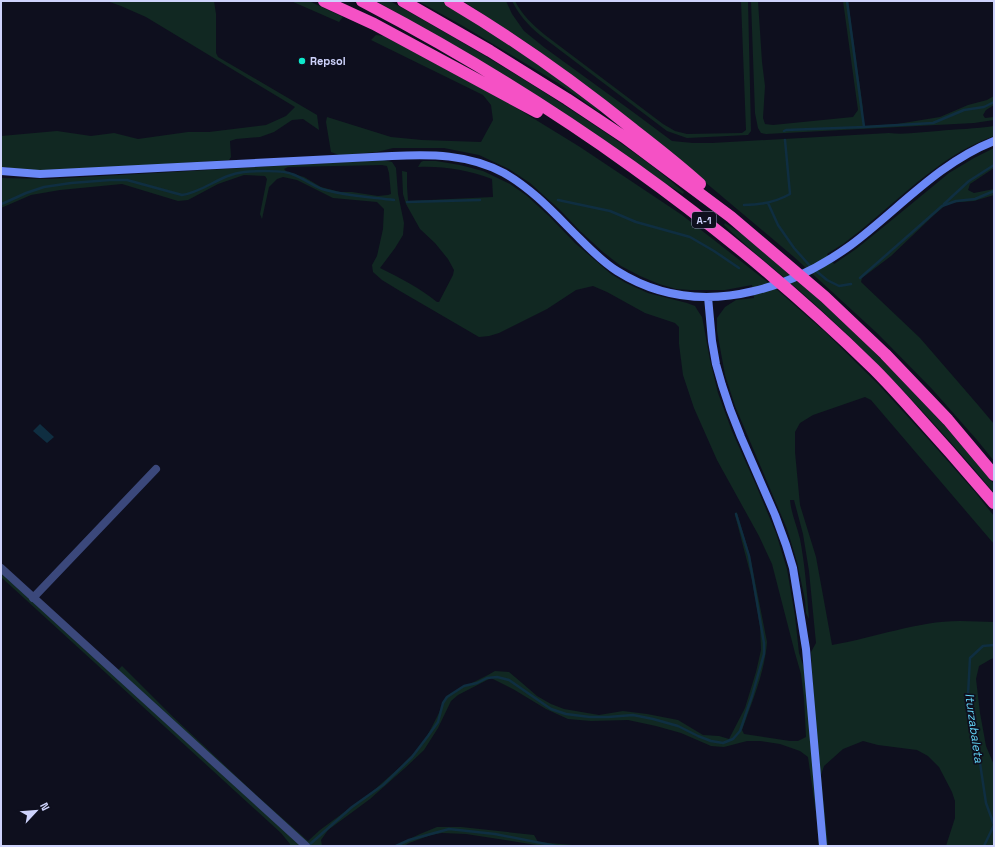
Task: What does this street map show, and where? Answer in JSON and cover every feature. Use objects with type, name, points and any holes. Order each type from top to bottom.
[{"type":"highway","points":[[324,1],[374,24],[607,150]]},
{"type":"highway","name":"A-1","points":[[362,1],[408,25],[553,112],[680,202],[718,231],[810,309],[875,370],[936,435],[994,503]]},
{"type":"highway","name":"A-1","points":[[403,1],[490,51],[567,99],[624,137],[731,216],[825,297],[885,354],[948,420],[994,474]]},
{"type":"highway","points":[[450,1],[520,46],[602,104],[698,183],[731,216]]},
{"type":"street","points":[[1,171],[61,174],[426,154],[449,156],[479,163],[503,173],[524,186],[548,207],[596,254],[616,270],[635,281],[659,291],[681,296],[708,297],[753,291],[774,285],[812,269],[830,259],[856,241],[946,168],[966,155],[994,142]]},
{"type":"street","points":[[708,297],[712,341],[722,385],[738,430],[775,515],[793,568],[806,650],[823,846]]},
{"type":"street","points":[[33,598],[156,469]]},
{"type":"street","points":[[1,568],[306,846]]},
{"type":"green space","points":[[107,1],[214,1],[216,14],[216,53],[218,57],[317,115],[319,130],[303,119],[292,120],[274,132],[260,137],[230,141],[231,157],[229,160],[56,171],[1,167],[1,136],[57,131],[91,136],[114,133],[138,139],[188,132],[209,132],[266,125],[286,116],[295,107],[146,17]]},
{"type":"green space","points":[[291,1],[309,1],[343,17],[339,22]]},
{"type":"green space","points":[[376,1],[390,1],[535,86],[634,153],[684,192],[683,194],[661,181],[595,134],[542,99],[474,57]]},
{"type":"green space","points":[[418,1],[442,1],[454,8],[505,39],[601,109],[599,112],[558,83]]},
{"type":"green space","points":[[463,1],[506,1],[512,14],[524,31],[672,141],[712,143],[889,133],[907,134],[994,126],[994,136],[961,151],[946,161],[916,183],[843,244],[827,254],[834,264],[856,249],[949,173],[994,148],[994,168],[970,184],[968,190],[974,193],[994,189],[994,195],[974,201],[948,203],[891,256],[862,278],[861,282],[920,338],[994,424],[994,461],[932,389],[878,334],[794,257],[655,140],[536,49]]},
{"type":"green space","points":[[512,1],[515,1],[528,20],[545,35],[663,124],[675,131],[687,134],[742,133],[746,130],[741,1],[748,1],[751,131],[748,135],[687,138],[667,131],[540,35],[524,20]]},
{"type":"green space","points":[[751,1],[758,1],[765,86],[763,118],[765,124],[773,125],[853,117],[858,110],[843,1],[848,1],[865,126],[897,124],[940,117],[994,96],[994,105],[986,110],[983,115],[985,118],[994,117],[994,120],[974,123],[766,134],[761,133],[758,128],[755,113]]},
{"type":"green space","points":[[376,35],[384,36],[505,101],[580,147],[682,215],[774,287],[824,331],[878,384],[975,492],[994,516],[994,544],[871,400],[865,397],[813,415],[800,423],[795,432],[795,452],[800,505],[816,557],[832,645],[928,624],[960,621],[994,622],[994,658],[979,666],[976,679],[986,746],[994,765],[994,846],[946,846],[955,818],[955,801],[939,767],[928,756],[917,750],[878,745],[863,741],[843,749],[824,766],[821,775],[828,846],[826,846],[814,709],[811,652],[816,643],[809,571],[803,534],[794,500],[790,500],[802,549],[809,619],[806,613],[805,600],[797,562],[787,529],[735,406],[725,375],[717,331],[717,318],[725,307],[736,300],[754,298],[752,285],[725,290],[676,289],[640,276],[621,266],[603,252],[530,183],[509,169],[479,155],[444,148],[393,148],[377,152],[339,155],[331,152],[326,122],[327,117],[391,137],[422,140],[481,142],[493,120],[491,105],[483,95],[371,40]]},
{"type":"green space","points":[[383,160],[392,162],[396,168],[398,194],[404,223],[403,235],[380,268],[439,302],[453,275],[454,270],[448,259],[435,243],[420,229],[406,204],[403,194],[402,171],[407,172],[408,201],[493,197],[492,179],[455,169],[418,167],[423,161],[436,161],[460,165],[483,171],[510,184],[526,195],[575,243],[611,274],[626,283],[648,293],[695,306],[702,317],[718,393],[732,431],[776,533],[787,569],[795,616],[799,653],[805,671],[821,846],[819,846],[808,757],[800,751],[780,744],[760,741],[747,741],[724,747],[711,746],[681,733],[628,720],[591,721],[568,719],[546,709],[513,689],[491,678],[458,695],[451,701],[438,728],[424,750],[370,799],[328,830],[321,840],[322,846],[309,846],[117,671],[122,666],[171,715],[308,841],[320,830],[373,791],[423,744],[444,701],[452,693],[495,671],[509,672],[537,696],[564,709],[599,715],[623,711],[647,714],[678,720],[703,735],[719,736],[729,739],[745,708],[761,650],[760,626],[752,580],[735,515],[736,512],[750,556],[767,642],[761,675],[742,730],[744,734],[790,741],[798,741],[806,737],[801,674],[772,564],[759,536],[717,460],[694,408],[683,375],[679,344],[679,327],[675,323],[645,313],[593,286],[576,290],[547,309],[499,333],[479,337],[382,280],[373,272],[372,265],[377,256],[383,229],[384,209],[377,202],[333,198],[297,180],[283,177],[277,179],[269,187],[262,219],[260,214],[267,179],[265,176],[244,175],[218,184],[188,200],[178,201],[122,184],[60,190],[31,195],[1,208],[1,178],[49,179]],"holes":[[[387,166],[391,194],[378,196],[352,192],[340,192],[321,187],[304,177],[287,172],[284,169],[288,167]]]},
{"type":"green space","points":[[725,223],[742,234],[823,303],[901,379],[946,427],[994,484],[994,493],[932,421],[888,375],[808,298],[724,225]]},
{"type":"green space","points":[[1,573],[301,846],[290,846],[281,833],[1,577]]},
{"type":"green space","points":[[437,827],[461,827],[534,835],[538,842],[584,846],[543,846],[466,834],[442,833],[431,835],[404,846],[394,846]]},
{"type":"water","points":[[40,424],[54,437],[47,443],[33,431]]},
{"type":"waterway","points":[[847,1],[864,127]]},
{"type":"waterway","points":[[784,131],[933,123],[964,110],[984,107],[994,102]]},
{"type":"waterway","points":[[744,205],[768,202],[790,194],[785,140]]},
{"type":"waterway","points":[[944,204],[969,181],[994,165]]},
{"type":"waterway","points":[[1,204],[44,187],[110,180],[127,180],[182,195],[198,190],[236,173],[261,171],[288,173],[300,177],[322,189],[349,195],[394,200]]},
{"type":"waterway","points":[[860,278],[942,206],[956,201],[975,199],[994,191]]},
{"type":"waterway","points":[[407,202],[480,200]]},
{"type":"waterway","points":[[558,200],[610,211],[636,222],[690,237],[739,268]]},
{"type":"waterway","points":[[768,203],[778,225],[794,248],[811,267]]},
{"type":"waterway","points":[[815,270],[827,280],[839,286],[851,284]]},
{"type":"waterway","points":[[309,845],[352,807],[383,785],[412,757],[438,722],[443,703],[447,697],[464,686],[477,683],[487,678],[497,677],[509,680],[551,709],[566,714],[590,717],[633,715],[678,726],[711,741],[723,743],[733,739],[740,731],[764,654],[764,643],[749,556],[736,514]]},
{"type":"waterway","name":"Iturzabaleta","points":[[994,645],[983,646],[970,658],[968,695],[986,803],[994,825]]},
{"type":"waterway","points":[[984,846],[994,825]]},
{"type":"waterway","points":[[396,846],[409,840],[449,829],[495,834],[556,846]]},
{"type":"place","name":"Repsol","points":[[302,61]]}]
